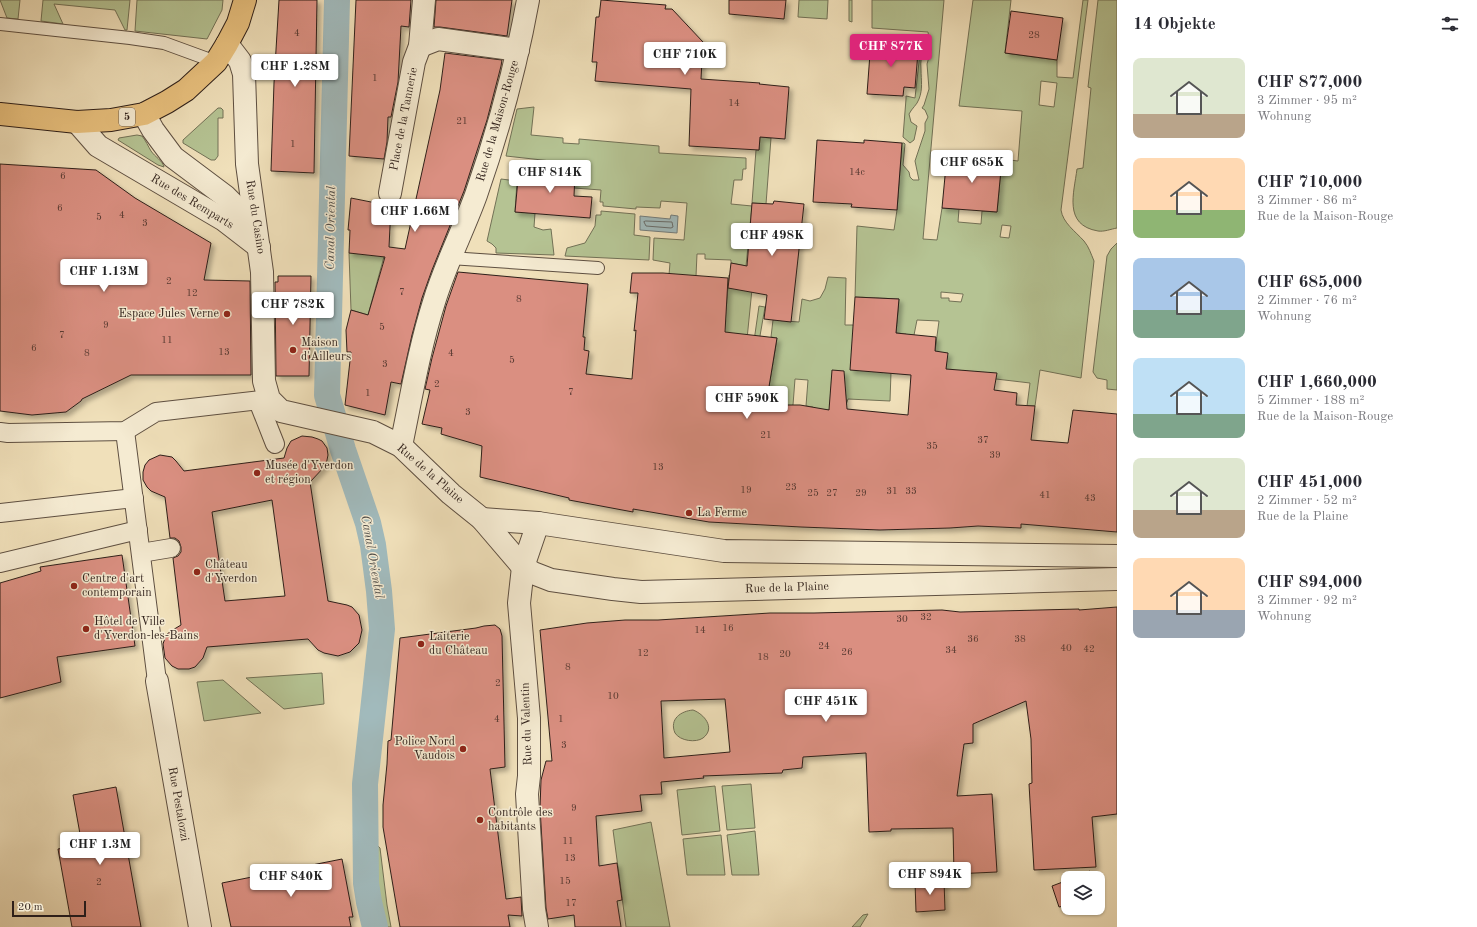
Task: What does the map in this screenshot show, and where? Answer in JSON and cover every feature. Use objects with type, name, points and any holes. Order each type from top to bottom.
[{"type":"main road","name":"5","points":[[0,114],[78,122],[111,120],[144,114],[186,90],[222,53],[238,23],[245,0]]},
{"type":"street","name":"Place de la Tannerie","points":[[390,193],[414,62],[420,46],[424,0]]},
{"type":"street","name":"Rue de la Maison-Rouge","points":[[401,446],[423,343],[432,309],[443,275],[473,202],[489,155],[518,50],[528,0]]},
{"type":"street","points":[[420,46],[438,40],[518,50]]},
{"type":"street","name":"Rue du Casino","points":[[222,53],[240,61],[244,74],[247,164],[262,272],[263,400]]},
{"type":"street","name":"Rue des Remparts","points":[[144,114],[153,130],[173,157],[225,196],[241,212],[259,247]]},
{"type":"street","name":"Rue des Remparts","points":[[78,122],[98,146],[224,220],[259,247]]},
{"type":"street","points":[[0,432],[125,430],[156,412],[263,400],[275,444]]},
{"type":"street","name":"Rue de la Plaine","points":[[263,400],[281,411],[306,418],[373,432],[401,446],[451,494],[482,519],[523,567],[533,573],[552,580],[641,592],[1117,579]]},
{"type":"street","points":[[125,430],[157,681]]},
{"type":"street","points":[[0,513],[134,498]]},
{"type":"street","points":[[482,519],[538,523],[724,551],[1117,556]]},
{"type":"street","name":"Rue du Valentin","points":[[537,927],[534,909],[527,794],[529,776],[529,718],[519,609],[523,567],[538,523]]},
{"type":"street","points":[[0,563],[138,530]]},
{"type":"street","points":[[141,553],[171,548]]},
{"type":"street","name":"Rue Pestalozzi","points":[[157,681],[200,927]]},
{"type":"lane","points":[[0,24],[122,37],[222,53]]},
{"type":"lane","points":[[450,258],[598,268]]},
{"type":"green space","points":[[0,0],[20,0],[18,19],[7,18]]},
{"type":"green space","points":[[43,0],[130,0],[127,30],[125,30],[115,10],[54,4],[63,24],[41,21]]},
{"type":"green space","points":[[137,0],[223,0],[222,10],[207,39],[135,31]]},
{"type":"green space","points":[[799,0],[828,0],[827,19],[798,17]]},
{"type":"green space","points":[[849,0],[852,0],[852,22],[849,21]]},
{"type":"green space","points":[[872,0],[944,0],[923,239],[937,240],[942,208],[959,209],[958,222],[981,224],[982,211],[997,212],[1002,159],[1018,161],[1022,111],[959,106],[973,0],[1011,0],[1005,53],[1057,60],[1057,77],[1073,78],[1083,0],[1088,0],[1061,210],[1067,223],[1086,243],[1094,261],[1081,378],[1040,370],[1035,406],[1027,406],[1030,383],[996,379],[946,370],[935,351],[939,321],[917,320],[914,335],[911,375],[906,334],[896,333],[899,299],[855,297],[857,226],[894,230],[902,143],[905,144],[903,165],[913,180],[919,180],[915,161],[928,117],[925,110],[922,108],[929,89],[927,64],[931,50],[928,32],[872,28]],"holes":[[[1041,81],[1057,83],[1054,107],[1039,105]],[[1002,225],[1011,226],[1009,238],[1000,237]],[[941,292],[963,294],[961,302],[949,301],[949,298],[941,298]]]},
{"type":"green space","points":[[1098,0],[1117,0],[1117,228],[1105,231],[1087,228],[1075,215],[1073,207],[1077,169],[1083,168],[1091,88],[1088,87]]},
{"type":"green space","points":[[921,44],[923,45],[921,64],[922,84],[918,101],[909,114],[911,122],[917,126],[914,140],[910,143],[903,137],[906,96],[915,98]]},
{"type":"green space","points":[[534,107],[531,135],[563,138],[563,143],[579,144],[579,139],[659,146],[659,153],[746,158],[746,169],[743,169],[742,180],[734,180],[731,204],[752,206],[746,266],[731,263],[731,260],[705,259],[705,254],[697,254],[696,276],[669,275],[670,263],[653,260],[654,238],[684,240],[687,203],[661,201],[660,208],[636,207],[636,209],[603,206],[603,202],[600,202],[601,190],[574,188],[575,174],[586,175],[587,165],[506,156],[517,109]]},
{"type":"green space","points":[[218,108],[223,110],[223,118],[218,118],[218,156],[215,160],[211,160],[183,143],[183,140]]},
{"type":"green space","points":[[137,135],[142,136],[151,151],[162,162],[164,167],[158,165],[118,140],[119,138]]},
{"type":"green space","points":[[760,137],[771,138],[766,204],[752,203],[756,150],[759,150]]},
{"type":"green space","points":[[501,179],[517,181],[515,212],[535,213],[534,227],[543,230],[551,229],[554,255],[496,253],[496,248],[487,241]]},
{"type":"green space","points":[[601,211],[635,214],[634,235],[650,237],[649,260],[565,256],[567,248],[585,243],[595,226],[596,215],[601,215]]},
{"type":"green space","points":[[1117,243],[1117,390],[1107,389],[1107,380],[1097,378],[1093,372],[1107,256]]},
{"type":"green space","points":[[349,253],[385,253],[368,315],[351,310]]},
{"type":"green space","points":[[729,275],[753,279],[744,369],[724,333]]},
{"type":"green space","points":[[828,277],[846,278],[845,325],[853,325],[891,372],[890,401],[848,399],[846,405],[829,410],[813,409],[813,407],[806,406],[808,380],[795,379],[793,405],[767,420],[769,387],[777,338],[771,337],[773,320],[799,322],[802,299],[810,301],[820,298],[825,289]]},
{"type":"green space","points":[[759,306],[765,307],[752,382],[748,383]]},
{"type":"green space","points":[[322,673],[324,704],[284,709],[246,678]]},
{"type":"green space","points":[[223,680],[261,713],[204,721],[197,682]]},
{"type":"green space","points":[[693,710],[701,715],[707,722],[708,730],[707,734],[703,738],[692,741],[677,736],[675,733],[674,724],[675,720],[680,714]]},
{"type":"green space","points":[[751,784],[755,828],[727,830],[722,786]]},
{"type":"green space","points":[[715,786],[720,831],[682,835],[677,790]]},
{"type":"green space","points":[[369,821],[376,827],[377,845],[380,848],[391,927],[385,927],[375,887]]},
{"type":"green space","points":[[651,822],[670,927],[626,927],[613,830]]},
{"type":"green space","points":[[755,831],[759,875],[732,875],[727,835]]},
{"type":"green space","points":[[721,835],[725,875],[687,875],[683,839]]},
{"type":"green space","points":[[868,914],[860,927],[852,927],[863,915]]},
{"type":"water","points":[[671,215],[678,216],[677,233],[640,230],[640,216],[670,219]]},
{"type":"building","points":[[279,0],[317,0],[314,173],[271,171]]},
{"type":"building","points":[[356,0],[411,0],[409,27],[401,26],[398,82],[391,117],[388,117],[387,142],[384,159],[349,156]]},
{"type":"building","points":[[436,0],[512,0],[507,36],[434,27]]},
{"type":"building","points":[[601,0],[666,5],[665,9],[672,9],[703,42],[701,79],[760,83],[759,84],[789,87],[785,139],[760,137],[759,150],[689,146],[691,89],[595,81],[597,62],[592,62],[596,17],[599,17]]},
{"type":"building","points":[[729,0],[786,0],[784,19],[729,14]]},
{"type":"building","points":[[1011,11],[1063,18],[1057,60],[1005,53]]},
{"type":"building","points":[[871,40],[906,42],[905,51],[918,52],[915,88],[904,87],[903,96],[867,94]]},
{"type":"building","points":[[445,53],[502,60],[487,120],[464,191],[422,298],[401,384],[391,382],[385,415],[345,405],[351,352],[347,352],[346,330],[351,310],[368,315],[385,257],[349,253],[350,230],[348,230],[351,198],[391,206],[389,247],[405,249],[440,90]]},
{"type":"building","points":[[817,140],[864,143],[864,140],[902,143],[897,210],[851,207],[852,204],[813,202]]},
{"type":"building","points":[[947,155],[1002,159],[997,212],[942,208]]},
{"type":"building","points":[[0,164],[96,170],[135,198],[211,243],[204,280],[250,281],[251,375],[131,375],[82,399],[66,412],[32,415],[0,411]]},
{"type":"building","points":[[519,168],[575,173],[574,196],[592,197],[590,218],[515,212]]},
{"type":"building","points":[[774,201],[804,204],[791,322],[764,319],[767,295],[728,288],[731,263],[747,266],[752,203],[773,204]]},
{"type":"building","points":[[458,272],[588,284],[583,337],[585,337],[584,350],[589,351],[586,374],[632,379],[636,330],[634,331],[638,293],[630,293],[632,273],[663,273],[728,278],[725,332],[777,338],[766,405],[800,405],[829,410],[832,370],[844,371],[847,409],[908,415],[911,375],[850,370],[855,297],[899,299],[896,333],[936,337],[935,351],[948,353],[946,369],[997,373],[994,390],[1017,393],[1016,405],[1035,406],[1031,440],[1068,443],[1073,410],[1117,414],[1117,532],[1021,524],[1021,528],[978,526],[880,530],[709,522],[633,509],[633,512],[569,500],[569,498],[480,477],[482,446],[441,434],[442,428],[422,424],[430,390],[425,389],[432,358],[446,306]]},
{"type":"building","name":"Maison d'Ailleurs","points":[[278,276],[311,276],[309,376],[276,376],[275,282],[278,282]]},
{"type":"building","name":"Château d'Yverdon","points":[[302,436],[312,437],[322,441],[327,448],[328,455],[326,465],[310,482],[328,601],[352,607],[359,615],[362,630],[359,643],[350,652],[338,656],[318,650],[308,639],[207,647],[203,658],[195,667],[189,669],[178,669],[172,666],[165,658],[163,644],[166,635],[181,625],[173,558],[178,556],[181,552],[181,547],[179,541],[175,538],[170,538],[165,497],[151,491],[143,480],[145,465],[149,460],[160,455],[172,457],[184,471],[284,458],[291,441]],"holes":[[[272,500],[285,596],[225,601],[212,512]]]},
{"type":"building","name":"Hôtel de Ville d'Yverdon-les-Bains","points":[[122,555],[135,646],[57,657],[61,682],[0,698],[0,583],[41,571],[40,567]]},
{"type":"building","points":[[1117,607],[1117,814],[1092,817],[1096,867],[1034,870],[1029,784],[1032,783],[1031,739],[1026,701],[973,724],[973,743],[964,744],[957,796],[992,794],[997,872],[954,874],[953,828],[891,829],[891,831],[869,832],[866,753],[803,757],[802,768],[783,770],[782,773],[703,776],[704,778],[661,782],[662,794],[640,795],[642,811],[596,816],[599,866],[617,863],[622,900],[617,901],[621,927],[575,927],[574,915],[548,919],[546,908],[540,808],[541,780],[546,761],[552,761],[540,630],[587,623],[625,620],[658,620],[770,613],[942,610],[960,612],[1079,610]],"holes":[[[725,699],[730,752],[664,758],[661,701]]]},
{"type":"building","points":[[495,625],[500,629],[502,636],[505,767],[490,769],[506,899],[521,897],[522,916],[508,915],[510,927],[400,927],[383,827],[383,805],[388,741],[391,740],[400,638]]},
{"type":"building","points":[[116,787],[141,927],[72,927],[58,849],[82,845],[73,795]]},
{"type":"building","points":[[342,859],[353,917],[349,917],[351,927],[231,927],[222,883]]},
{"type":"building","points":[[944,881],[945,910],[916,912],[915,882]]},
{"type":"building","points":[[1061,883],[1061,907],[1059,907],[1052,886]]},
{"type":"waterway","name":"Canal Oriental","points":[[337,0],[327,395],[343,450],[368,523],[373,545],[379,591],[382,629],[365,784],[366,883],[375,927]]},
{"type":"place","name":"Espace Jules Verne","points":[[227,314]]},
{"type":"place","name":"Maison d'Ailleurs","points":[[293,350]]},
{"type":"place","name":"Musée d'Yverdon et région","points":[[257,473]]},
{"type":"place","name":"La Ferme","points":[[689,513]]},
{"type":"place","name":"Château d'Yverdon","points":[[197,572]]},
{"type":"place","name":"Centre d'art contemporain","points":[[74,586]]},
{"type":"place","name":"Hôtel de Ville d'Yverdon-les-Bains","points":[[86,629]]},
{"type":"place","name":"Laiterie du Château","points":[[421,644]]},
{"type":"place","name":"Police Nord Vaudois","points":[[463,749]]},
{"type":"place","name":"Contrôle des habitants","points":[[480,820]]}]
